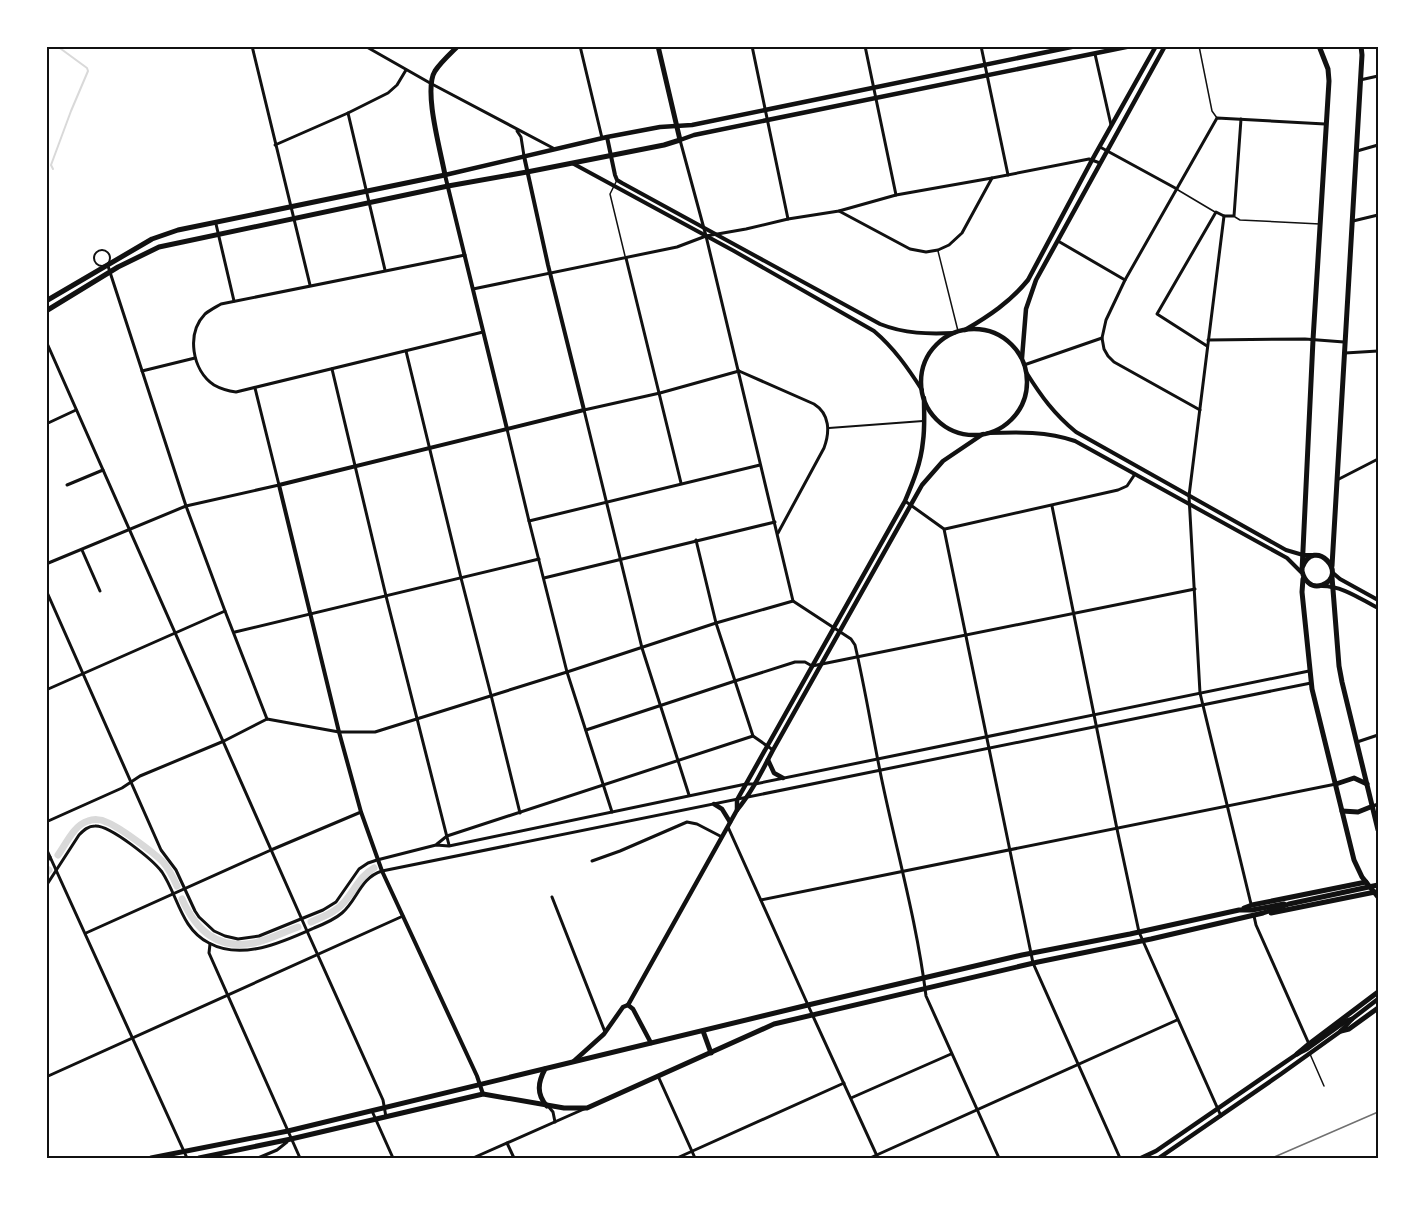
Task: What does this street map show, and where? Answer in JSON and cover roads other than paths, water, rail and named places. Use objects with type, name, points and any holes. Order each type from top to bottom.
[{"type":"main road","points":[[446,175],[432,110],[430,83],[434,72],[458,46]]},
{"type":"main road","points":[[657,46],[680,140]]},
{"type":"main road","points":[[46,311],[158,237],[178,230],[446,175],[554,148],[660,127],[692,125],[1076,46]]},
{"type":"main road","points":[[46,301],[159,247],[448,186],[611,156],[664,145],[694,135],[1131,46]]},
{"type":"main road","points":[[965,330],[996,311],[1028,280],[1156,46]]},
{"type":"main road","points":[[736,810],[737,800],[767,746],[812,666],[836,630],[907,503],[938,466],[953,453],[1008,423],[1022,405],[1027,383],[1022,358],[1028,299],[1036,279],[1165,46]]},
{"type":"main road","points":[[1319,46],[1328,69],[1329,81],[1313,340],[1302,592],[1311,683],[1354,860],[1358,871],[1377,895]]},
{"type":"main road","points":[[1362,46],[1332,572],[1339,666],[1367,784],[1376,805],[1378,830]]},
{"type":"main road","points":[[1149,47],[1151,54]]},
{"type":"main road","points":[[986,434],[964,434],[944,425],[935,417],[922,390],[922,372],[928,356],[940,342],[956,332],[982,330],[998,335],[1012,345],[1022,358]]},
{"type":"main road","points":[[907,503],[924,438],[924,398]]},
{"type":"main road","points":[[1318,556],[1328,560],[1332,572],[1329,580],[1322,585],[1311,585],[1302,573],[1305,561],[1318,556]]},
{"type":"main road","points":[[571,1062],[605,1032],[623,1007],[628,1005],[736,810],[747,798],[755,784],[821,664],[836,630]]},
{"type":"main road","points":[[768,759],[774,772],[783,778]]},
{"type":"main road","points":[[1336,784],[1354,778],[1367,784]]},
{"type":"main road","points":[[714,804],[722,809],[729,824]]},
{"type":"main road","points":[[1342,811],[1358,812],[1376,805]]},
{"type":"main road","points":[[151,1158],[186,1155],[1030,953],[1139,932],[1239,910],[1251,905],[1366,882]]},
{"type":"main road","points":[[1263,914],[1289,904],[1378,885]]},
{"type":"main road","points":[[199,1158],[483,1094],[548,1106],[587,1108],[774,1024],[1033,963],[1263,914],[1377,895]]},
{"type":"main road","points":[[1239,910],[1289,904]]},
{"type":"main road","points":[[1141,1158],[1218,1109],[1297,1054],[1378,992]]},
{"type":"main road","points":[[1159,1158],[1341,1031],[1352,1019],[1378,999]]},
{"type":"main road","points":[[628,1005],[633,1009],[651,1043]]},
{"type":"main road","points":[[1341,1031],[1349,1029],[1378,1008]]},
{"type":"main road","points":[[1297,1054],[1352,1019]]},
{"type":"main road","points":[[702,1031],[711,1053]]},
{"type":"main road","points":[[545,1069],[539,1084],[540,1094],[548,1106]]},
{"type":"street","points":[[252,46],[310,285]]},
{"type":"street","points":[[365,46],[554,148]]},
{"type":"street","points":[[580,46],[617,180],[880,324],[910,333],[956,332]]},
{"type":"street","points":[[752,46],[788,219]]},
{"type":"street","points":[[865,46],[896,195]]},
{"type":"street","points":[[981,46],[1008,175]]},
{"type":"street","points":[[1095,54],[1111,127]]},
{"type":"street","points":[[275,145],[388,93],[397,85],[406,70]]},
{"type":"street","points":[[1360,80],[1378,76]]},
{"type":"street","points":[[348,113],[385,270]]},
{"type":"street","points":[[1200,410],[1114,362],[1104,349],[1102,338],[1106,320],[1125,280],[1217,118],[1327,124]]},
{"type":"street","points":[[1207,346],[1157,314],[1216,212],[1224,216],[1234,216],[1241,119]]},
{"type":"street","points":[[517,130],[642,648],[689,795]]},
{"type":"street","points":[[680,140],[706,236],[794,600],[851,639],[855,645],[926,996],[999,1158]]},
{"type":"street","points":[[1357,151],[1378,145]]},
{"type":"street","points":[[1100,147],[1177,189]]},
{"type":"street","points":[[473,289],[677,247],[706,236],[838,211],[896,195],[1089,159],[1100,163]]},
{"type":"street","points":[[572,163],[874,332],[897,354],[922,390]]},
{"type":"street","points":[[446,175],[567,672],[612,812]]},
{"type":"street","points":[[838,211],[910,249],[926,252],[938,250],[949,245],[962,233],[992,178]]},
{"type":"street","points":[[1353,221],[1378,215]]},
{"type":"street","points":[[1224,216],[1189,496],[1200,693],[1251,905]]},
{"type":"street","points":[[216,223],[234,301]]},
{"type":"street","points":[[1058,241],[1125,280]]},
{"type":"street","points":[[102,250],[107,252],[110,261],[103,266],[98,265],[95,261],[96,254],[102,250]]},
{"type":"street","points":[[465,255],[221,304],[212,309],[200,322],[194,342],[195,358],[203,373],[213,384],[224,390],[236,392],[483,332]]},
{"type":"street","points":[[626,257],[681,483]]},
{"type":"street","points":[[109,269],[186,506],[267,719]]},
{"type":"street","points":[[1024,365],[1102,338]]},
{"type":"street","points":[[1208,340],[1305,339],[1346,342]]},
{"type":"street","points":[[46,341],[383,1100],[386,1117]]},
{"type":"street","points":[[406,351],[520,813]]},
{"type":"street","points":[[1345,353],[1378,351]]},
{"type":"street","points":[[142,371],[195,358]]},
{"type":"street","points":[[332,369],[449,846]]},
{"type":"street","points":[[46,564],[186,506],[660,393],[739,371],[814,404],[826,417],[829,428],[829,436],[824,448],[778,535]]},
{"type":"street","points":[[1026,372],[1055,414],[1076,432],[1287,550],[1303,555],[1318,556]]},
{"type":"street","points":[[255,388],[339,732],[361,812],[382,871],[483,1094]]},
{"type":"street","points":[[46,424],[76,410]]},
{"type":"street","points":[[829,428],[923,421]]},
{"type":"street","points":[[986,434],[1049,434],[1076,441],[1287,558],[1302,573]]},
{"type":"street","points":[[1337,480],[1378,459]]},
{"type":"street","points":[[529,521],[761,465]]},
{"type":"street","points":[[67,485],[103,470]]},
{"type":"street","points":[[944,529],[1118,490],[1131,482],[1134,474]]},
{"type":"street","points":[[907,503],[944,529],[1030,953],[1120,1158]]},
{"type":"street","points":[[1052,506],[1139,932],[1221,1116]]},
{"type":"street","points":[[544,578],[775,522]]},
{"type":"street","points":[[696,540],[716,623],[753,736],[773,750]]},
{"type":"street","points":[[82,550],[100,591]]},
{"type":"street","points":[[234,632],[539,559]]},
{"type":"street","points":[[1332,572],[1340,579],[1378,600]]},
{"type":"street","points":[[1322,585],[1342,589],[1378,608]]},
{"type":"street","points":[[586,730],[801,661],[812,666],[1195,589]]},
{"type":"street","points":[[46,590],[161,850],[176,870],[199,918],[214,931],[238,939],[253,937],[323,910],[336,902],[359,869],[368,863],[435,845],[449,846],[689,795],[755,784],[1310,671]]},
{"type":"street","points":[[46,822],[122,788],[140,776],[224,741],[267,719],[339,732],[375,732],[794,600]]},
{"type":"street","points":[[46,690],[225,611]]},
{"type":"street","points":[[46,886],[85,829],[93,826],[101,827],[147,856],[162,873],[192,930],[219,948],[236,951],[252,949],[307,931],[339,916],[370,876],[382,871],[1311,683]]},
{"type":"street","points":[[1357,742],[1378,735]]},
{"type":"street","points":[[435,845],[447,836],[753,736]]},
{"type":"street","points":[[761,900],[1336,784]]},
{"type":"street","points":[[86,933],[361,812]]},
{"type":"street","points":[[592,861],[687,822],[697,824],[722,837]]},
{"type":"street","points":[[729,824],[812,1014],[878,1157]]},
{"type":"street","points":[[46,848],[186,1155]]},
{"type":"street","points":[[46,863],[50,857]]},
{"type":"street","points":[[552,897],[605,1032]]},
{"type":"street","points":[[46,1077],[403,916]]},
{"type":"street","points":[[1253,916],[1309,1044]]},
{"type":"street","points":[[210,944],[209,953],[300,1158]]},
{"type":"street","points":[[870,1158],[878,1157],[1177,1020]]},
{"type":"street","points":[[851,1098],[951,1054]]},
{"type":"street","points":[[658,1076],[695,1158]]},
{"type":"street","points":[[677,1158],[844,1083]]},
{"type":"street","points":[[548,1106],[553,1112],[555,1122]]},
{"type":"street","points":[[473,1158],[587,1108]]},
{"type":"street","points":[[372,1110],[393,1158]]},
{"type":"street","points":[[258,1158],[277,1150],[291,1139]]},
{"type":"street","points":[[507,1143],[514,1158]]},
{"type":"lane","points":[[1199,46],[1212,111],[1217,118]]},
{"type":"lane","points":[[617,180],[610,194],[626,257]]},
{"type":"lane","points":[[1177,189],[1216,212]]},
{"type":"lane","points":[[1234,216],[1240,220],[1320,224]]},
{"type":"lane","points":[[938,250],[956,332]]},
{"type":"lane","points":[[1310,1053],[1324,1086]]},
{"type":"waterway","points":[[53,169],[51,165],[88,71],[57,46]]},
{"type":"waterway","points":[[58,855],[79,826],[90,820],[102,820],[127,834],[163,862],[177,886]]},
{"type":"waterway","points":[[311,922],[339,908],[362,878],[374,868]]},
{"type":"waterway","points":[[46,873],[49,870]]},
{"type":"waterway","points":[[182,899],[201,928],[209,935],[229,943],[254,943],[298,927]]},
{"type":"tram line","points":[[1272,1158],[1378,1112]]}]
